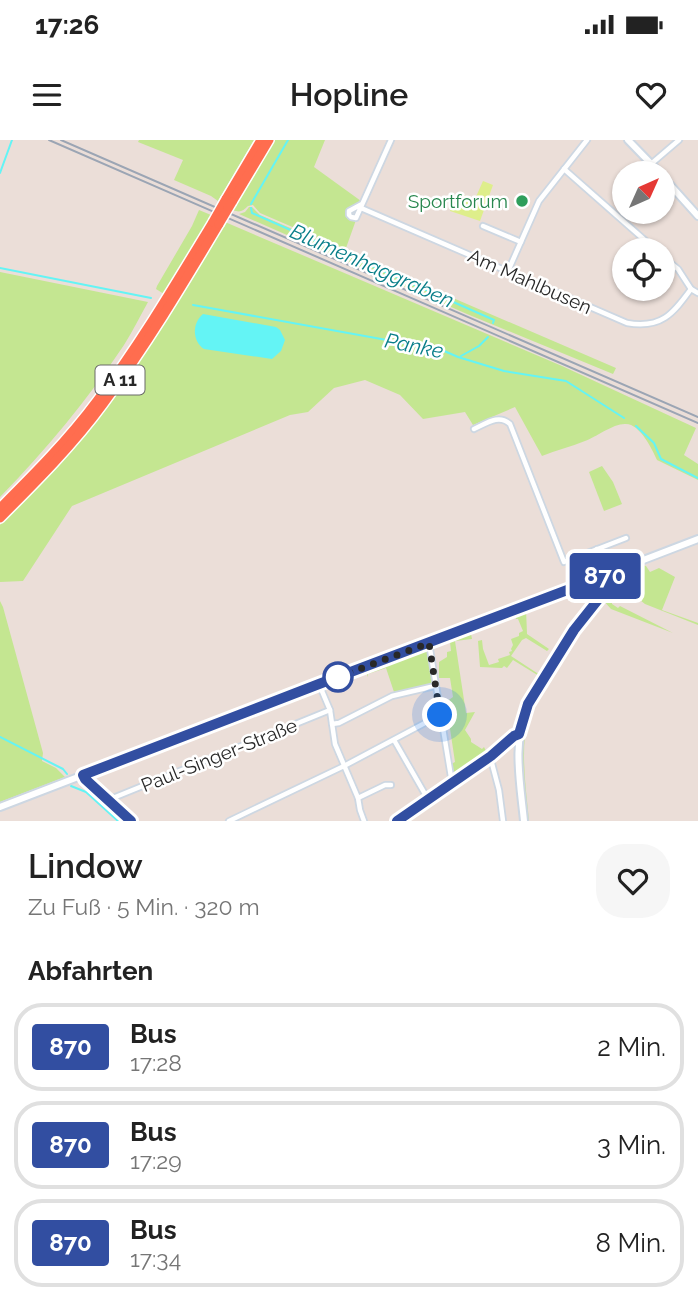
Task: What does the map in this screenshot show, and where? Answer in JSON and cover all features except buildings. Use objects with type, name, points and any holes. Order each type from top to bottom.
[{"type":"highway","name":"A 11","points":[[0,518],[58,458],[102,405],[151,335],[261,140]]},
{"type":"highway","name":"A 11","points":[[229,200],[269,140]]},
{"type":"highway","name":"A 11","points":[[0,508],[96,404],[216,223]]},
{"type":"main road","points":[[628,140],[648,161]]},
{"type":"main road","points":[[676,191],[698,216]]},
{"type":"main road","points":[[0,807],[698,539]]},
{"type":"main road","points":[[524,821],[517,744],[528,704],[574,630],[605,591],[607,575]]},
{"type":"street","name":"Am Mahlbusen","points":[[391,140],[361,206],[422,236],[625,322],[637,325],[659,321],[670,315],[691,289]]},
{"type":"street","points":[[509,271],[538,204],[587,140]]},
{"type":"street","points":[[654,161],[679,140]]},
{"type":"street","points":[[564,169],[642,238]]},
{"type":"street","name":"Am Mahlbusen","points":[[483,226],[521,242]]},
{"type":"street","points":[[675,267],[691,289],[698,293]]},
{"type":"street","points":[[474,429],[500,418],[510,424],[564,562],[626,538]]},
{"type":"street","points":[[597,549],[607,575]]},
{"type":"street","points":[[429,643],[452,784]]},
{"type":"street","points":[[319,684],[330,710],[335,744],[358,798],[364,821]]},
{"type":"street","points":[[332,724],[397,694],[436,686]]},
{"type":"street","name":"Paul-Singer-Straße","points":[[108,800],[330,710]]},
{"type":"street","points":[[229,821],[344,766],[440,715]]},
{"type":"street","points":[[397,821],[429,801],[519,734]]},
{"type":"street","points":[[394,740],[429,801]]},
{"type":"street","points":[[491,756],[499,790],[502,821]]},
{"type":"street","points":[[81,776],[131,821]]},
{"type":"street","points":[[358,798],[385,785],[391,785]]},
{"type":"green space","points":[[254,140],[218,201],[174,180],[183,160],[138,142]]},
{"type":"green space","points":[[275,140],[325,140],[314,167],[361,201],[346,212],[350,219],[356,220],[346,248],[260,213],[253,205],[241,211],[233,210]]},
{"type":"green space","points":[[483,181],[493,185],[480,221],[450,211],[457,193],[475,199]]},
{"type":"green space","points":[[249,207],[260,215],[616,368],[613,374],[467,314],[239,214]]},
{"type":"green space","points":[[199,210],[211,215],[164,294],[156,289],[157,286]]},
{"type":"green space","points":[[225,222],[562,366],[696,428],[684,455],[698,464],[698,480],[657,460],[645,438],[631,425],[616,426],[585,441],[542,456],[515,407],[473,425],[465,412],[423,419],[400,395],[365,380],[334,388],[308,412],[290,415],[72,506],[23,581],[0,582],[0,525],[67,452],[129,375],[167,319]]},
{"type":"green space","points":[[0,272],[148,302],[124,345],[96,385],[34,461],[0,497]]},
{"type":"green space","points":[[602,466],[613,482],[622,504],[604,511],[589,472]]},
{"type":"green space","points":[[640,564],[646,566],[650,572],[659,568],[675,577],[662,610],[698,625],[645,604],[621,585],[611,592],[619,600],[612,604],[673,633],[611,609],[602,599],[613,578]]},
{"type":"green space","points":[[0,601],[43,753],[42,761],[56,768],[65,777],[0,802]]},
{"type":"green space","points":[[526,609],[527,634],[549,649],[547,651],[526,638],[511,656],[540,675],[545,671],[532,689],[539,676],[513,660],[507,668],[480,667],[478,641],[482,640],[489,665],[510,655],[513,645],[511,639],[523,631],[515,614]]},
{"type":"green space","points":[[587,615],[589,617],[528,718],[524,757],[529,821],[526,821],[521,736],[529,708]]},
{"type":"green space","points":[[468,632],[471,634],[472,639],[455,641],[454,637]]},
{"type":"green space","points":[[455,641],[466,713],[475,712],[465,730],[471,742],[482,749],[484,747],[488,755],[455,778],[451,764],[455,762],[446,702],[453,697],[450,678],[439,678],[439,662],[451,651],[450,642]]},
{"type":"green space","points":[[424,647],[429,651],[434,680],[431,684],[394,692],[386,668],[368,674],[368,677],[367,668]]},
{"type":"water","points":[[203,314],[276,327],[285,340],[281,351],[272,359],[204,349],[197,341],[195,332],[197,322]]},
{"type":"waterway","points":[[0,173],[12,140]]},
{"type":"waterway","points":[[251,204],[288,140]]},
{"type":"waterway","name":"Blumenhaggraben","points":[[251,208],[252,213],[494,320],[493,323]]},
{"type":"waterway","name":"Panke","points":[[0,268],[151,298]]},
{"type":"waterway","name":"Panke","points":[[193,305],[442,350],[504,371],[566,381],[624,418]]},
{"type":"waterway","points":[[461,356],[479,346],[488,337]]},
{"type":"waterway","name":"Panke","points":[[636,426],[654,443],[661,459],[698,478]]},
{"type":"waterway","points":[[0,737],[63,769],[67,774]]},
{"type":"waterway","points":[[71,786],[86,792],[118,821]]},
{"type":"tram line","points":[[61,140],[698,417]]},
{"type":"railway","points":[[49,140],[698,423]]},
{"type":"bus line","name":"870","points":[[131,821],[83,775],[607,575],[605,591],[574,630],[528,704],[519,734],[429,801],[397,821]]},
{"type":"place","name":"Sportforum","points":[[522,201]]},
{"type":"route","points":[[338,677],[429,643],[440,715]]}]
